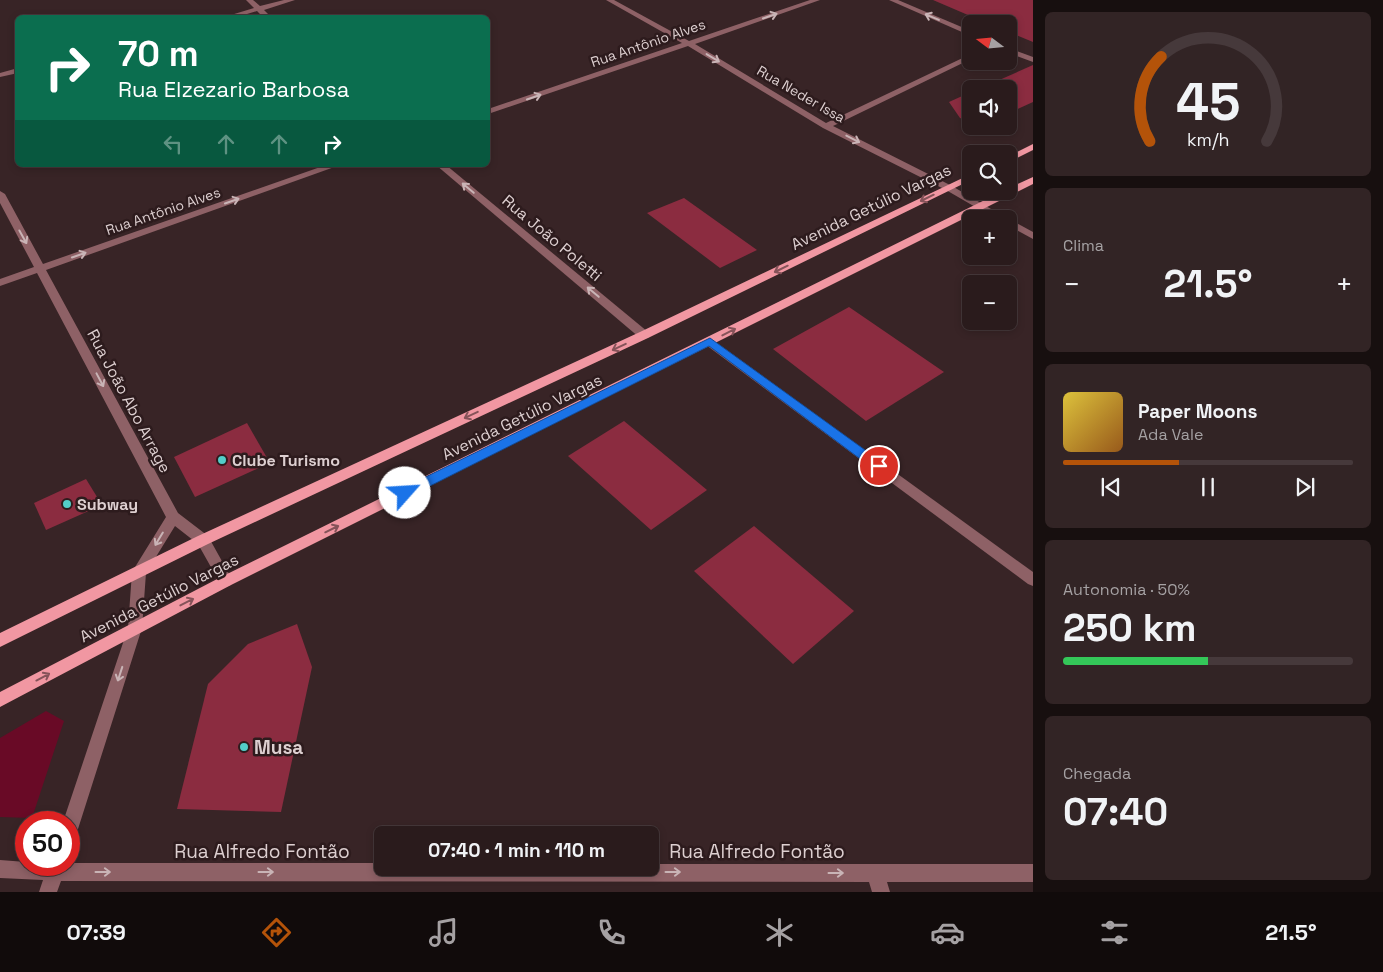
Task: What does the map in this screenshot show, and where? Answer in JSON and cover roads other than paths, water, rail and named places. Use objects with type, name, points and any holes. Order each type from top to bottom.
[{"type":"main road","points":[[1017,155],[1033,147]]},
{"type":"main road","name":"Avenida Getúlio Vargas","points":[[0,700],[226,581],[1033,180]]},
{"type":"main road","name":"Avenida Getúlio Vargas","points":[[0,640],[203,540],[644,335],[962,182]]},
{"type":"street","points":[[249,0],[266,15]]},
{"type":"street","points":[[234,15],[292,0]]},
{"type":"street","name":"Rua Neder Issa","points":[[609,0],[689,44],[826,126],[988,210]]},
{"type":"street","name":"Rua Antônio Alves","points":[[490,111],[817,0]]},
{"type":"street","points":[[892,0],[962,30]]},
{"type":"street","points":[[1018,54],[1033,60]]},
{"type":"street","points":[[826,126],[962,60]]},
{"type":"street","points":[[0,75],[15,71]]},
{"type":"street","name":"Rua Antônio Alves","points":[[0,283],[329,167]]},
{"type":"street","name":"Rua João Poletti","points":[[442,167],[644,335]]},
{"type":"street","name":"Rua João Abo Arrage","points":[[0,194],[172,517]]},
{"type":"street","points":[[1017,227],[1033,236]]},
{"type":"street","points":[[710,342],[1033,580]]},
{"type":"street","points":[[75,811],[135,628],[139,572],[172,517],[203,540],[226,581]]},
{"type":"street","name":"Rua Alfredo Fontão","points":[[80,868],[1033,873]]},
{"type":"street","name":"Rua Alfredo Fontão","points":[[0,869],[15,869]]},
{"type":"street","points":[[876,873],[880,892]]},
{"type":"street","points":[[48,892],[53,876]]},
{"type":"place","name":"Clube Turismo","points":[[222,460]]},
{"type":"place","name":"Subway","points":[[67,504]]},
{"type":"place","name":"Musa","points":[[244,747]]}]
